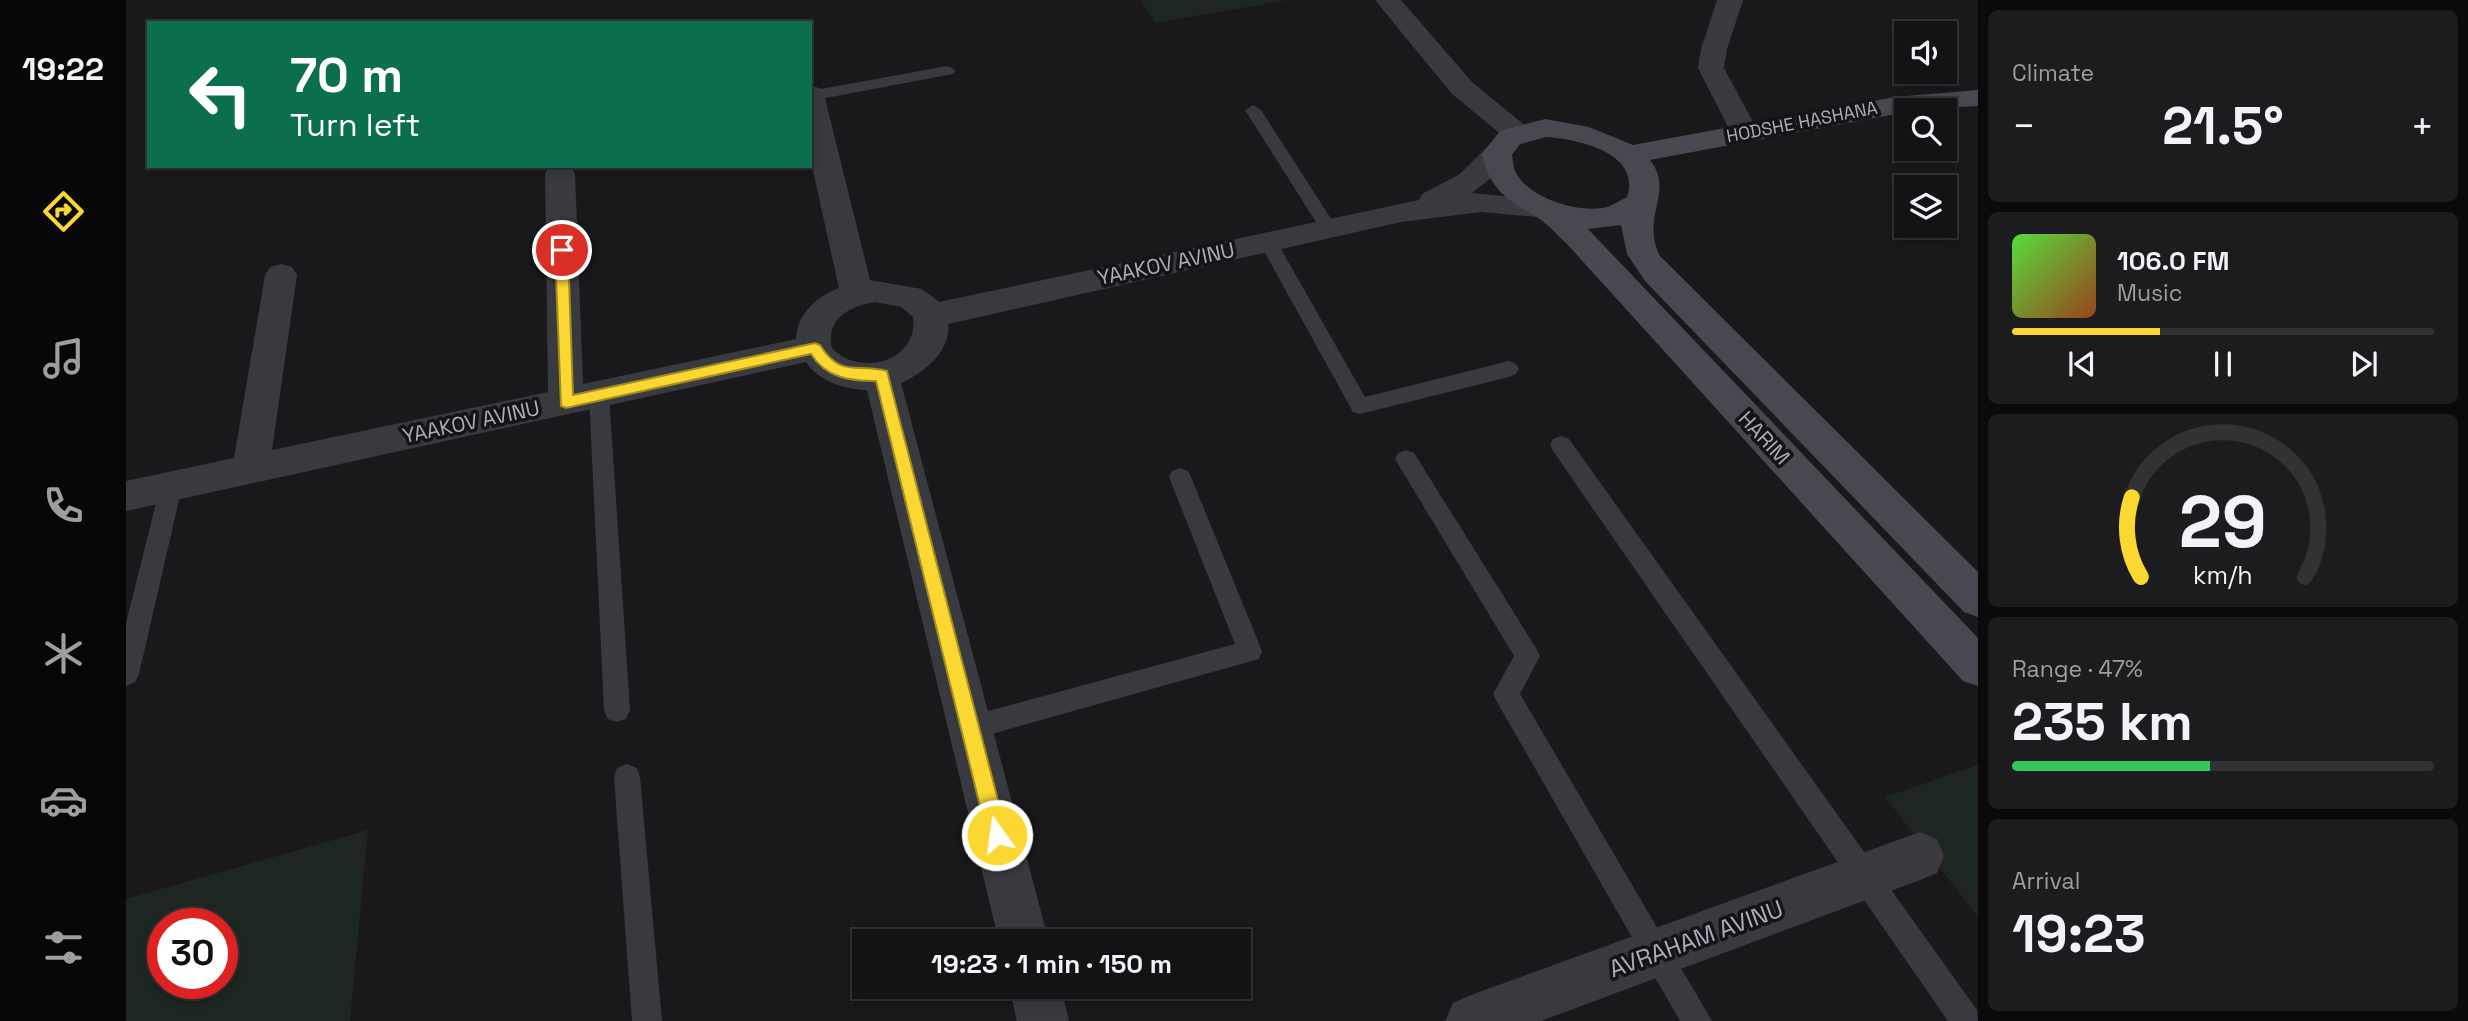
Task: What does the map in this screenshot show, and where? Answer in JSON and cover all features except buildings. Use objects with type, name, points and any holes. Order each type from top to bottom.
[{"type":"street","points":[[1388,0],[1509,142]]},
{"type":"street","points":[[1731,0],[1714,49],[1711,68],[1745,133]]},
{"type":"street","name":"HODSHE HASHANA","points":[[1628,155],[1895,105],[1978,98]]},
{"type":"street","points":[[812,99],[857,294]]},
{"type":"street","points":[[1545,128],[1568,129],[1601,139],[1628,155],[1644,175],[1644,196],[1634,208],[1608,217],[1574,217],[1543,209],[1519,195],[1505,182],[1497,161],[1509,142],[1545,128]]},
{"type":"street","name":"YAAKOV AVINU","points":[[930,316],[1401,212],[1429,203],[1462,186],[1487,167],[1509,142]]},
{"type":"street","points":[[560,173],[582,399]]},
{"type":"street","name":"HARIM","points":[[1644,196],[1637,212],[1634,232],[1638,247],[1648,264],[1978,599]]},
{"type":"street","name":"YAAKOV AVINU","points":[[1401,212],[1481,202],[1510,202],[1543,209]]},
{"type":"street","name":"HARIM","points":[[1543,209],[1578,237],[1978,667]]},
{"type":"street","points":[[251,469],[281,275]]},
{"type":"street","points":[[875,291],[901,294],[922,305],[930,316],[932,336],[926,349],[907,366],[881,375],[853,376],[835,370],[822,360],[815,348],[814,329],[821,316],[833,305],[857,294],[875,291]]},
{"type":"street","name":"YAAKOV AVINU","points":[[126,496],[815,348]]},
{"type":"street","points":[[881,375],[1021,929]]},
{"type":"street","name":"AVRAHAM AVINU","points":[[1471,1021],[1920,856]]},
{"type":"street","points":[[1038,999],[1044,1021]]},
{"type":"lane","points":[[812,95],[947,71]]},
{"type":"lane","points":[[1253,110],[1329,229]]},
{"type":"lane","points":[[1268,242],[1360,406],[1508,369]]},
{"type":"lane","points":[[582,399],[617,710]]},
{"type":"lane","points":[[1561,445],[1966,1021]]},
{"type":"lane","points":[[1406,459],[1527,656],[1506,694],[1697,1021]]},
{"type":"lane","points":[[970,728],[1250,651],[1180,477]]},
{"type":"lane","points":[[126,674],[171,487]]},
{"type":"lane","points":[[627,777],[647,1021]]},
{"type":"shaded area","points":[[1140,0],[1288,0],[1155,23]]},
{"type":"shaded area","points":[[1978,765],[1978,917],[1885,797]]},
{"type":"shaded area","points":[[368,830],[350,1021],[126,1021],[126,899]]},
{"type":"route","points":[[562,250],[566,402],[815,348],[822,360],[835,370],[853,376],[881,375],[997,835]]}]
